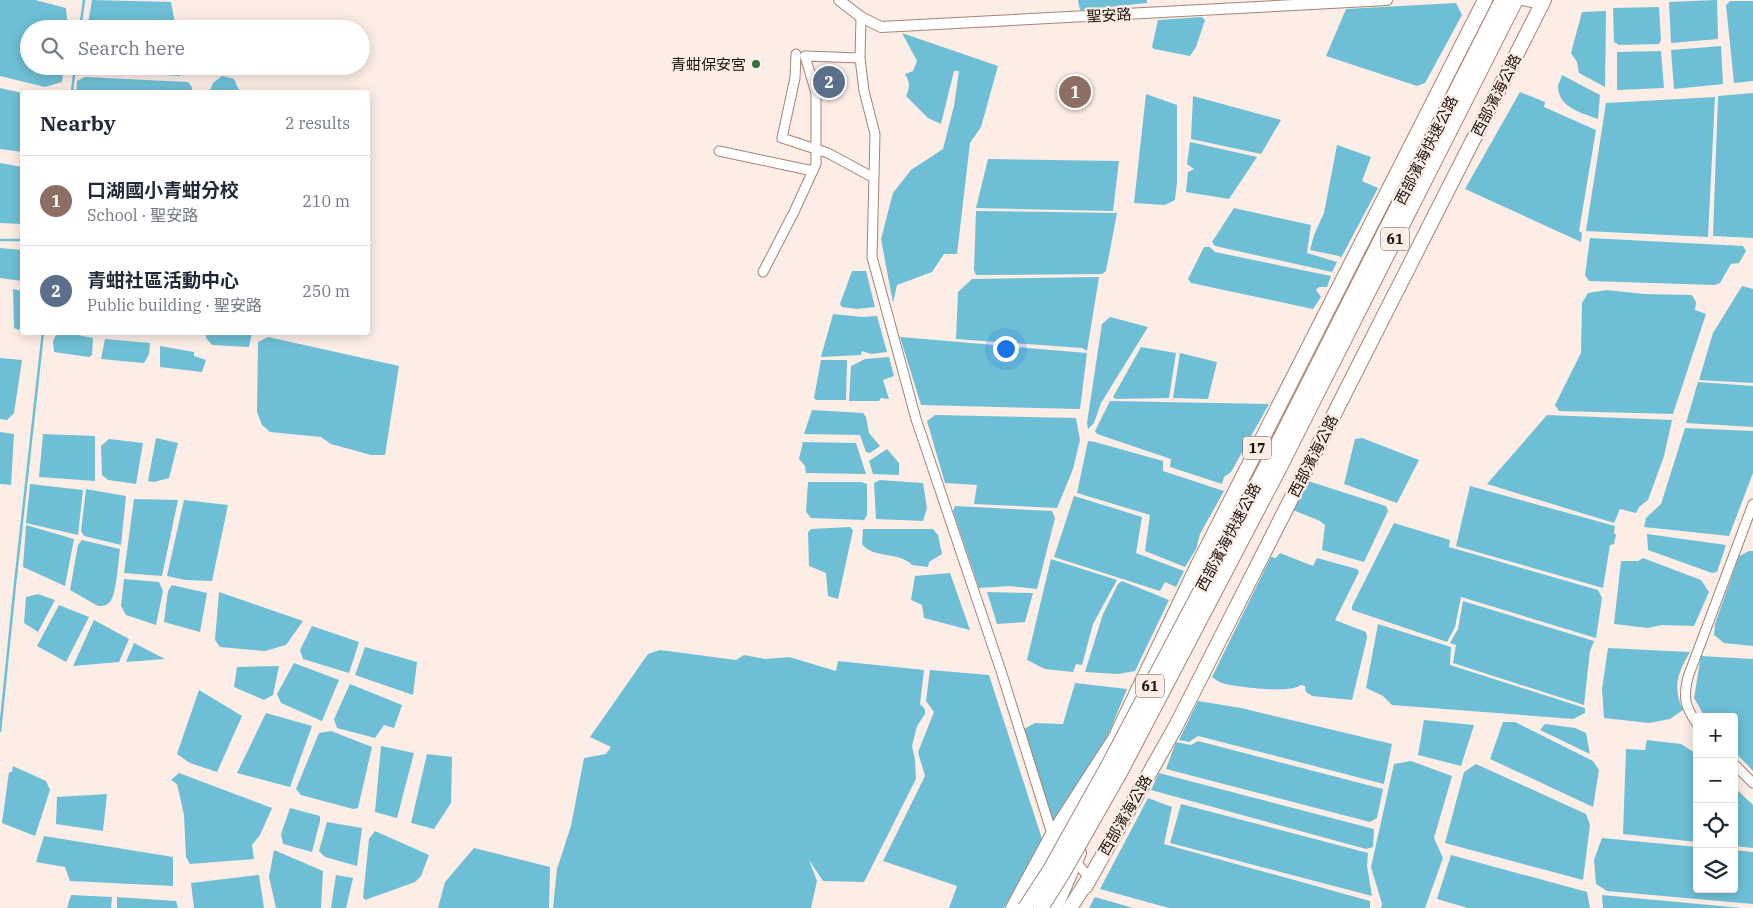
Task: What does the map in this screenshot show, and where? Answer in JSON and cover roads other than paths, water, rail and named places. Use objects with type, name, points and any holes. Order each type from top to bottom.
[{"type":"main road","name":"西部濱海公路","points":[[1055,908],[1076,862],[1116,737],[1198,566],[1485,0]]},
{"type":"main road","name":"西部濱海公路","points":[[1074,908],[1089,878],[1176,726],[1544,2]]},
{"type":"main road","name":"西部濱海快速公路","points":[[1041,908],[1063,874],[1122,769],[1507,4]]},
{"type":"main road","name":"西部濱海快速公路","points":[[1025,908],[1051,868],[1275,464]]},
{"type":"main road","points":[[1013,908],[1052,836],[1116,737]]},
{"type":"main road","points":[[1070,908],[1089,878]]},
{"type":"street","name":"聖安路","points":[[839,0],[850,4],[861,17],[881,27],[1386,0]]},
{"type":"street","points":[[1522,0],[1544,2]]},
{"type":"street","points":[[861,17],[860,58],[864,92],[875,134],[872,257],[916,419],[1001,671],[1052,836],[1089,878]]},
{"type":"street","points":[[796,54],[795,78],[782,138],[816,148],[874,178]]},
{"type":"street","points":[[763,272],[816,164],[816,93],[805,56],[860,58]]},
{"type":"street","points":[[719,151],[813,170]]},
{"type":"street","points":[[1693,718],[1689,712],[1684,693],[1688,677],[1753,504]]},
{"type":"street","points":[[1738,768],[1753,783]]},
{"type":"water","points":[[0,0],[35,0],[66,8],[67,20],[20,20],[20,75],[63,75],[62,82],[45,87],[0,76]]},
{"type":"water","points":[[92,0],[171,2],[174,20],[89,20]]},
{"type":"water","points":[[1078,0],[1147,0],[1147,3],[1080,10]]},
{"type":"water","points":[[1717,0],[1718,39],[1671,43],[1669,2]]},
{"type":"water","points":[[1730,1],[1753,1],[1753,81],[1734,83],[1726,5]]},
{"type":"water","points":[[1456,3],[1462,15],[1425,83],[1417,86],[1326,56],[1346,9]]},
{"type":"water","points":[[1659,7],[1661,40],[1659,44],[1619,45],[1614,42],[1613,8]]},
{"type":"water","points":[[1606,11],[1605,87],[1579,73],[1577,62],[1571,53],[1582,12]]},
{"type":"water","points":[[1202,17],[1205,20],[1196,47],[1190,56],[1152,47],[1158,20]]},
{"type":"water","points":[[902,33],[998,66],[981,127],[970,143],[957,254],[944,254],[932,272],[897,285],[893,303],[881,239],[893,193],[911,170],[943,149],[954,106],[959,71],[954,71],[941,124],[928,118],[906,96],[909,85],[905,74],[913,71],[917,61]]},
{"type":"water","points":[[1721,46],[1723,84],[1674,89],[1671,50]]},
{"type":"water","points":[[1661,51],[1664,88],[1617,90],[1617,52]]},
{"type":"water","points":[[1562,75],[1600,95],[1598,119],[1572,109],[1562,100],[1558,87]]},
{"type":"water","points":[[222,76],[234,79],[239,90],[210,90],[213,83]]},
{"type":"water","points":[[85,77],[188,82],[192,90],[76,90],[77,81]]},
{"type":"water","points":[[0,88],[20,93],[20,152],[0,149]]},
{"type":"water","points":[[1520,92],[1545,102],[1544,107],[1596,130],[1579,231],[1582,233],[1581,242],[1465,189]]},
{"type":"water","points":[[1753,93],[1753,238],[1713,236],[1718,96]]},
{"type":"water","points":[[1146,94],[1177,105],[1177,182],[1175,200],[1165,205],[1134,203]]},
{"type":"water","points":[[1193,96],[1281,120],[1261,154],[1191,139]]},
{"type":"water","points":[[1715,97],[1708,237],[1586,231],[1606,103]]},
{"type":"water","points":[[1190,142],[1257,157],[1229,199],[1186,192],[1188,172],[1194,169],[1187,164]]},
{"type":"water","points":[[1337,145],[1371,157],[1362,181],[1378,188],[1341,258],[1310,250],[1314,235],[1324,213]]},
{"type":"water","points":[[988,159],[1119,161],[1113,211],[976,208]]},
{"type":"water","points":[[0,163],[20,167],[20,224],[0,223]]},
{"type":"water","points":[[1234,208],[1311,225],[1307,253],[1337,262],[1332,272],[1215,246],[1212,242]]},
{"type":"water","points":[[976,211],[1117,213],[1106,271],[1102,274],[976,275],[974,270]]},
{"type":"water","points":[[1590,238],[1743,246],[1746,251],[1739,263],[1731,264],[1720,283],[1715,285],[1589,281],[1585,275]]},
{"type":"water","points":[[1204,247],[1210,247],[1215,252],[1331,276],[1327,287],[1319,287],[1316,290],[1321,297],[1313,309],[1191,283],[1188,279]]},
{"type":"water","points":[[0,248],[20,250],[20,281],[0,278]]},
{"type":"water","points":[[852,271],[866,271],[875,307],[857,309],[842,307],[840,304]]},
{"type":"water","points":[[1099,277],[1087,351],[1082,348],[956,339],[958,292],[972,279]]},
{"type":"water","points":[[1742,286],[1753,289],[1753,383],[1699,380],[1713,333]]},
{"type":"water","points":[[13,289],[20,291],[20,329],[14,328]]},
{"type":"water","points":[[1607,290],[1644,294],[1692,295],[1696,302],[1695,310],[1706,314],[1673,414],[1559,411],[1555,405],[1581,353],[1582,303],[1588,293]]},
{"type":"water","points":[[833,314],[863,317],[877,316],[887,352],[871,354],[862,351],[861,355],[821,357]]},
{"type":"water","points":[[1110,317],[1148,327],[1101,403],[1094,423],[1088,429],[1087,423],[1102,324]]},
{"type":"water","points":[[56,335],[78,335],[93,338],[92,355],[89,357],[54,352],[53,341]]},
{"type":"water","points":[[206,335],[252,335],[249,347],[212,345],[206,338]]},
{"type":"water","points":[[268,337],[399,366],[385,455],[371,455],[331,444],[321,437],[270,432],[262,425],[257,412],[258,342]]},
{"type":"water","points":[[900,337],[1087,353],[1080,409],[921,405]]},
{"type":"water","points":[[105,339],[150,343],[149,354],[144,363],[101,359]]},
{"type":"water","points":[[160,346],[194,352],[194,356],[206,360],[202,372],[160,367]]},
{"type":"water","points":[[1141,347],[1176,353],[1169,398],[1116,399],[1113,397]]},
{"type":"water","points":[[1180,353],[1217,362],[1208,399],[1173,398]]},
{"type":"water","points":[[889,357],[894,376],[883,380],[889,399],[849,401],[851,366],[865,359]]},
{"type":"water","points":[[0,358],[22,360],[14,413],[7,420],[0,419]]},
{"type":"water","points":[[821,360],[847,360],[846,400],[816,400],[814,398]]},
{"type":"water","points":[[1698,382],[1753,386],[1753,427],[1686,423]]},
{"type":"water","points":[[1110,401],[1269,404],[1231,472],[1224,477],[1222,484],[1170,467],[1171,459],[1097,434],[1095,431]]},
{"type":"water","points":[[812,410],[863,413],[866,417],[869,433],[880,446],[870,453],[866,452],[860,435],[804,434]]},
{"type":"water","points":[[935,415],[1076,418],[1080,440],[1073,469],[1057,508],[974,504],[977,485],[945,483],[927,421]]},
{"type":"water","points":[[1547,415],[1672,420],[1664,456],[1648,500],[1639,507],[1636,513],[1620,509],[1614,523],[1487,484]]},
{"type":"water","points":[[1685,428],[1753,431],[1753,473],[1729,536],[1644,527],[1646,518],[1661,504]]},
{"type":"water","points":[[0,432],[14,434],[11,485],[0,484]]},
{"type":"water","points":[[43,434],[95,436],[95,481],[39,477]]},
{"type":"water","points":[[156,438],[178,443],[169,478],[154,482],[148,481]]},
{"type":"water","points":[[1362,438],[1419,460],[1397,503],[1344,484],[1355,439]]},
{"type":"water","points":[[109,439],[143,443],[136,484],[108,480],[102,475],[101,446]]},
{"type":"water","points":[[1088,441],[1163,461],[1163,471],[1224,491],[1200,534],[1196,549],[1185,567],[1145,551],[1150,515],[1077,493]]},
{"type":"water","points":[[803,442],[856,443],[866,474],[806,473],[805,466],[799,459]]},
{"type":"water","points":[[887,449],[899,463],[899,475],[873,474],[869,461]]},
{"type":"water","points":[[880,480],[923,483],[927,508],[923,521],[876,519],[874,483]]},
{"type":"water","points":[[1308,481],[1386,506],[1388,511],[1364,562],[1322,550],[1325,525],[1293,510]]},
{"type":"water","points":[[808,482],[861,482],[867,484],[867,515],[864,520],[811,518],[806,512]]},
{"type":"water","points":[[30,484],[83,490],[78,535],[26,523]]},
{"type":"water","points":[[1470,486],[1615,526],[1614,533],[1616,535],[1614,544],[1610,545],[1603,588],[1456,546]]},
{"type":"water","points":[[86,489],[126,496],[121,545],[84,536],[81,531]]},
{"type":"water","points":[[1074,496],[1142,517],[1136,553],[1184,571],[1176,587],[1165,582],[1160,591],[1054,557]]},
{"type":"water","points":[[134,499],[178,500],[162,576],[124,573]]},
{"type":"water","points":[[184,500],[228,505],[212,581],[185,580],[167,576]]},
{"type":"water","points":[[955,506],[1052,511],[1055,518],[1037,589],[1010,586],[979,588],[953,511]]},
{"type":"water","points":[[1394,523],[1450,540],[1449,547],[1598,590],[1602,598],[1596,638],[1461,597],[1455,627],[1447,642],[1352,610],[1352,606]]},
{"type":"water","points":[[26,525],[74,539],[65,586],[23,567]]},
{"type":"water","points":[[850,527],[853,530],[838,599],[828,596],[826,573],[809,566],[808,532],[811,529]]},
{"type":"water","points":[[863,529],[933,529],[938,535],[942,554],[929,562],[928,567],[912,565],[900,558],[879,554],[867,549],[862,544]]},
{"type":"water","points":[[1647,534],[1726,545],[1717,572],[1712,573],[1648,550]]},
{"type":"water","points":[[82,540],[120,549],[114,592],[110,602],[106,605],[98,606],[70,590],[78,545]]},
{"type":"water","points":[[1753,551],[1753,646],[1724,643],[1714,635],[1715,624],[1739,556]]},
{"type":"water","points":[[1280,553],[1313,566],[1317,558],[1357,569],[1359,572],[1335,620],[1366,632],[1367,638],[1352,700],[1312,696],[1306,692],[1305,686],[1301,685],[1286,689],[1263,689],[1222,683],[1212,677],[1271,557],[1276,558]]},
{"type":"water","points":[[1643,558],[1701,580],[1709,592],[1694,626],[1662,625],[1648,628],[1614,624],[1621,561],[1638,561]]},
{"type":"water","points":[[1051,559],[1117,580],[1093,624],[1082,665],[1076,664],[1073,672],[1045,669],[1027,660]]},
{"type":"water","points":[[950,573],[970,630],[924,618],[922,605],[911,600],[915,576]]},
{"type":"water","points":[[124,579],[159,582],[163,591],[156,625],[126,615],[121,606]]},
{"type":"water","points":[[1122,581],[1169,600],[1135,671],[1118,674],[1085,672],[1103,614],[1118,584]]},
{"type":"water","points":[[172,585],[207,593],[200,632],[164,622],[168,591]]},
{"type":"water","points":[[219,592],[303,621],[286,645],[265,651],[220,647],[215,640]]},
{"type":"water","points":[[987,592],[1033,593],[1025,622],[997,624]]},
{"type":"water","points":[[38,594],[55,600],[38,632],[24,623],[26,597]]},
{"type":"water","points":[[1463,601],[1594,641],[1590,651],[1584,705],[1453,663],[1456,645],[1450,643],[1458,629]]},
{"type":"water","points":[[59,605],[89,617],[66,662],[37,646]]},
{"type":"water","points":[[94,620],[129,639],[119,662],[73,666]]},
{"type":"water","points":[[1378,624],[1451,647],[1450,665],[1585,708],[1585,713],[1573,719],[1392,705],[1383,696],[1366,688]]},
{"type":"water","points":[[312,626],[359,642],[349,673],[303,659],[300,650]]},
{"type":"water","points":[[134,643],[165,659],[126,662]]},
{"type":"water","points":[[365,647],[417,662],[413,695],[355,675]]},
{"type":"water","points":[[1608,648],[1690,652],[1682,666],[1677,687],[1683,710],[1670,719],[1649,723],[1604,718],[1602,689]]},
{"type":"water","points":[[660,650],[736,660],[744,655],[765,659],[789,657],[836,671],[838,661],[924,670],[920,704],[925,709],[925,714],[917,726],[912,746],[916,779],[864,882],[823,881],[809,860],[817,881],[811,908],[553,908],[557,869],[571,826],[584,758],[606,754],[611,747],[590,737],[648,654]]},
{"type":"water","points":[[1701,656],[1753,659],[1753,771],[1738,755],[1738,713],[1703,713],[1694,698]]},
{"type":"water","points":[[294,663],[339,680],[322,721],[281,703],[277,694]]},
{"type":"water","points":[[279,666],[273,695],[264,700],[234,687],[237,667]]},
{"type":"water","points":[[930,670],[989,675],[1044,845],[1004,908],[949,908],[957,886],[883,861],[925,776],[918,752],[934,712],[926,701]]},
{"type":"water","points":[[1075,683],[1127,689],[1106,740],[1054,829],[1024,729],[1035,723],[1063,724]]},
{"type":"water","points":[[350,684],[402,705],[394,728],[384,725],[375,738],[337,728],[334,719]]},
{"type":"water","points":[[199,690],[242,716],[217,772],[190,763],[177,754]]},
{"type":"water","points":[[1198,701],[1241,708],[1392,744],[1384,784],[1198,736],[1189,742],[1179,740]]},
{"type":"water","points":[[266,713],[312,726],[290,787],[237,773]]},
{"type":"water","points":[[1424,720],[1474,725],[1461,766],[1418,755]]},
{"type":"water","points":[[1503,722],[1515,722],[1593,761],[1599,770],[1593,807],[1490,759]]},
{"type":"water","points":[[1545,724],[1575,728],[1586,733],[1590,754],[1540,730]]},
{"type":"water","points":[[331,731],[372,747],[358,808],[353,809],[301,795],[296,789],[319,733]]},
{"type":"water","points":[[1647,740],[1681,744],[1693,752],[1693,842],[1623,834],[1626,749],[1645,750]]},
{"type":"water","points":[[1198,741],[1383,789],[1377,818],[1370,822],[1166,769],[1176,742],[1191,745]]},
{"type":"water","points":[[381,746],[414,753],[397,818],[375,812]]},
{"type":"water","points":[[427,754],[452,757],[451,803],[434,829],[411,823]]},
{"type":"water","points":[[1411,761],[1452,776],[1434,838],[1443,858],[1425,908],[1381,908],[1382,904],[1371,867],[1394,764]]},
{"type":"water","points":[[1476,764],[1586,814],[1590,825],[1583,880],[1445,843],[1464,772]]},
{"type":"water","points":[[13,766],[46,781],[50,790],[35,836],[2,823],[9,772],[12,772]]},
{"type":"water","points":[[179,773],[272,808],[260,835],[252,845],[254,859],[190,864],[186,857],[184,815],[177,784],[171,780]]},
{"type":"water","points":[[1159,773],[1374,829],[1373,847],[1366,849],[1151,790]]},
{"type":"water","points":[[1738,791],[1753,805],[1753,848],[1738,846]]},
{"type":"water","points":[[107,794],[103,831],[56,824],[57,797]]},
{"type":"water","points":[[1148,798],[1172,807],[1164,844],[1370,901],[1370,908],[1169,908],[1100,889]]},
{"type":"water","points":[[1181,804],[1368,853],[1367,866],[1372,896],[1170,843]]},
{"type":"water","points":[[290,808],[320,816],[312,852],[283,844],[281,834]]},
{"type":"water","points":[[327,822],[362,828],[357,866],[325,857],[319,851]]},
{"type":"water","points":[[375,831],[429,855],[421,876],[415,882],[365,900],[363,897],[369,839]]},
{"type":"water","points":[[44,836],[173,857],[173,886],[70,881],[65,867],[36,862]]},
{"type":"water","points":[[1602,838],[1693,847],[1693,893],[1738,893],[1738,850],[1753,852],[1753,904],[1607,891],[1596,884],[1594,860]]},
{"type":"water","points":[[474,848],[550,867],[549,908],[438,908],[445,882]]},
{"type":"water","points":[[274,850],[323,871],[321,908],[276,908],[269,877]]},
{"type":"water","points":[[1451,855],[1587,892],[1590,908],[1468,908],[1437,899]]},
{"type":"water","points":[[259,875],[264,908],[194,908],[191,883]]},
{"type":"water","points":[[336,875],[353,878],[346,908],[331,908]]},
{"type":"water","points":[[71,895],[112,897],[111,908],[67,908]]},
{"type":"water","points":[[1602,895],[1742,908],[1603,908]]},
{"type":"water","points":[[117,897],[176,901],[178,908],[117,908]]},
{"type":"water","points":[[1095,897],[1133,908],[1089,908]]},
{"type":"waterway","points":[[81,20],[84,0]]},
{"type":"waterway","points":[[72,90],[74,75]]},
{"type":"waterway","points":[[0,240],[20,240]]},
{"type":"waterway","points":[[0,731],[43,335]]},
{"type":"place","name":"青蚶保安宮","points":[[756,64]]},
{"type":"place","name":"青蚶社區活動中心","points":[[829,82]]},
{"type":"place","name":"口湖國小青蚶分校","points":[[1075,92]]}]
